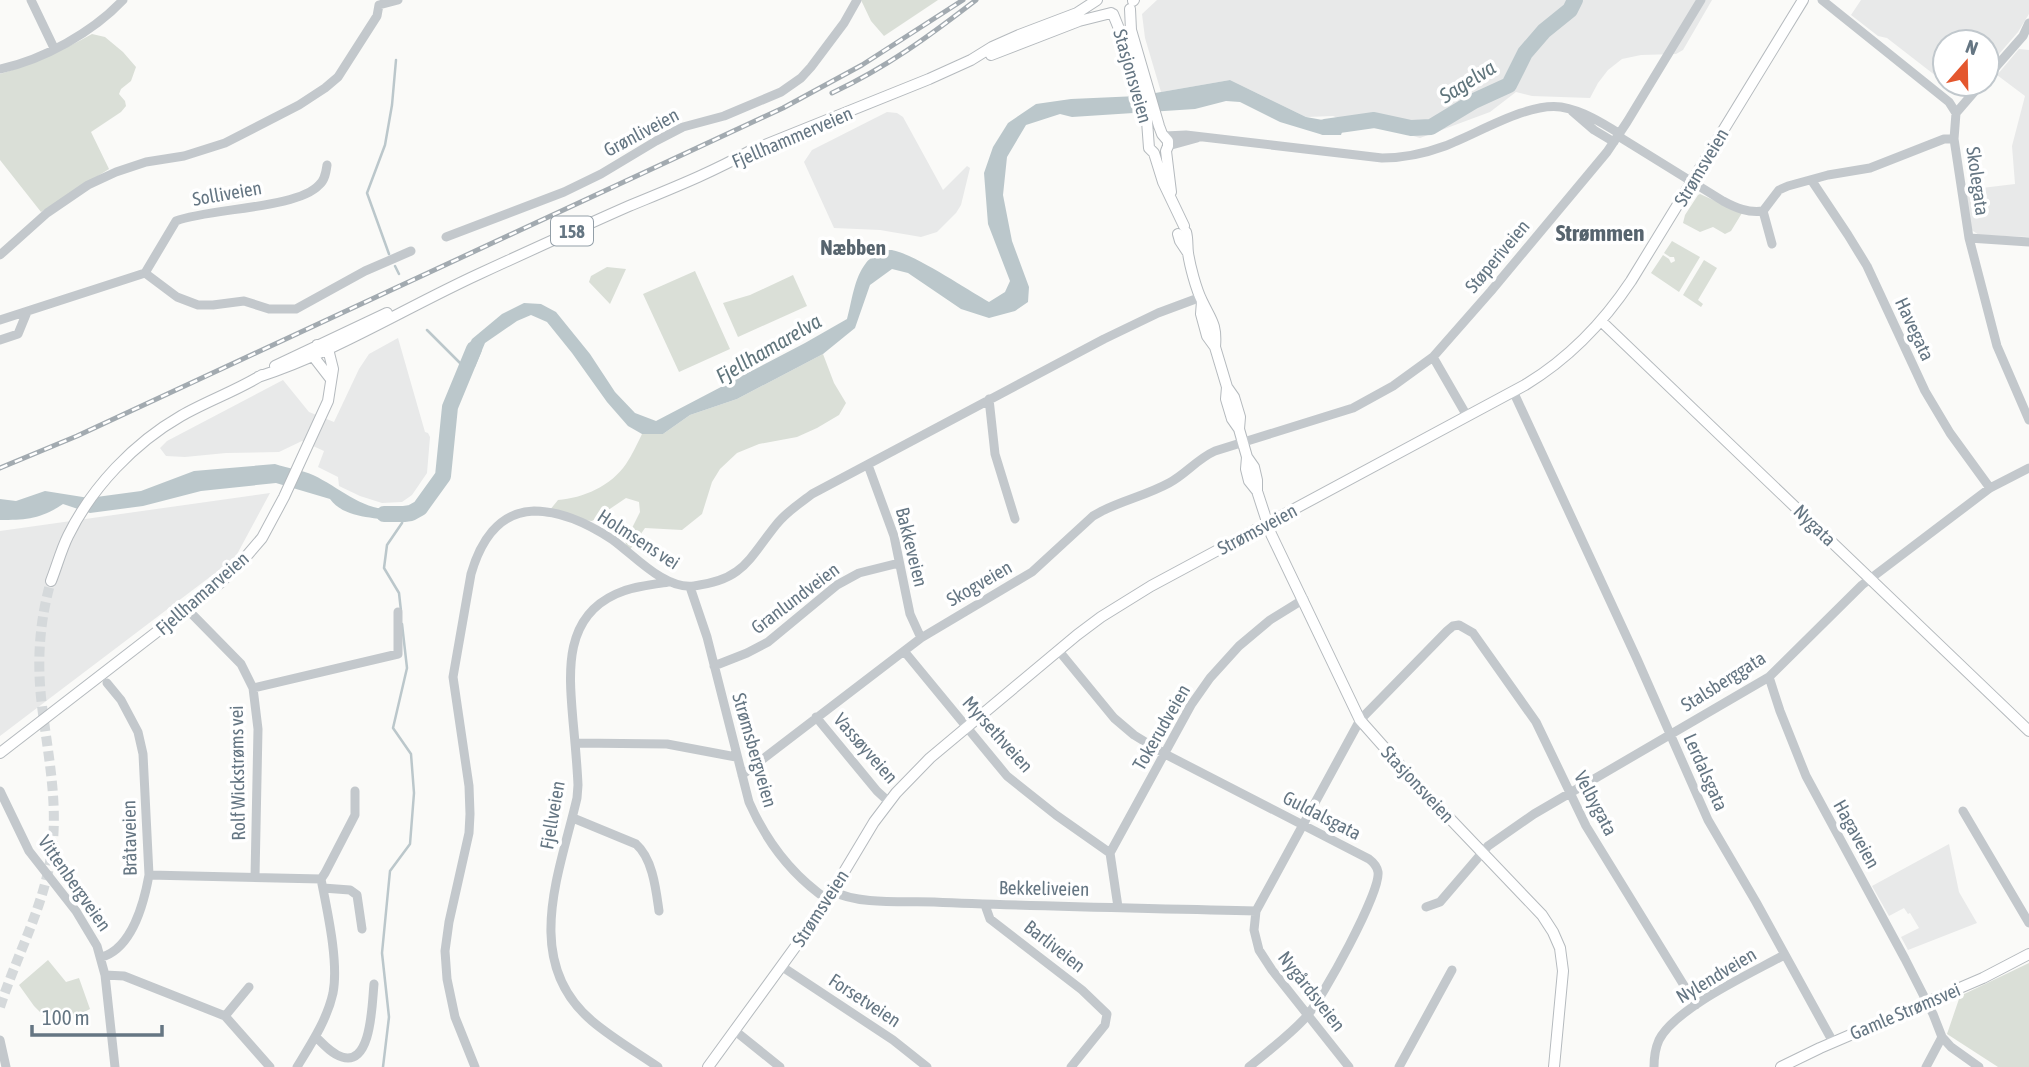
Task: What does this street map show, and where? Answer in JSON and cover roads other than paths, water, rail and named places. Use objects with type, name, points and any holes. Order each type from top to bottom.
[{"type":"main road","name":"Fjellhammerveien","points":[[971,60],[1019,35],[1077,13],[1097,0]]},
{"type":"main road","name":"Stasjonsveien","points":[[1102,0],[1112,13],[1144,92]]},
{"type":"main road","name":"Strømsveien","points":[[708,1067],[831,896],[864,838],[889,802],[914,774],[1059,651],[1101,617],[1132,598],[1541,375],[1601,321],[1632,281],[1803,0]]},
{"type":"main road","name":"Stasjonsveien","points":[[1132,3],[1131,30],[1152,120],[1165,142],[1171,195]]},
{"type":"main road","name":"158","points":[[1112,13],[1122,14],[1132,3]]},
{"type":"main road","name":"Fjellhammerveien","points":[[319,350],[565,234],[723,166],[759,147],[971,60],[1079,21],[1112,13]]},
{"type":"main road","name":"Stasjonsveien","points":[[1152,120],[1149,148],[1154,153],[1163,181],[1171,195],[1175,208],[1174,221],[1188,238],[1188,253],[1201,299],[1201,314],[1207,336],[1215,347],[1227,387],[1234,397],[1240,417],[1239,429],[1247,457],[1254,467],[1256,491],[1267,523],[1360,720],[1542,915],[1560,947],[1563,979],[1554,1067]]},
{"type":"main road","points":[[1149,139],[1153,135],[1165,142],[1160,154],[1154,153]]},
{"type":"main road","name":"Nygata","points":[[1601,321],[2029,731]]},
{"type":"main road","name":"158","points":[[51,581],[68,537],[82,512],[134,450],[155,433],[194,409],[282,362],[319,350]]},
{"type":"main road","name":"Fjellhamarveien","points":[[0,753],[187,609],[244,559],[262,538],[328,401],[332,369],[319,350]]},
{"type":"main road","name":"Gamle Strømsvei","points":[[1781,1067],[1990,975],[2029,954]]},
{"type":"street","points":[[31,0],[54,48]]},
{"type":"street","points":[[0,69],[17,65],[94,27],[123,0]]},
{"type":"street","points":[[0,255],[47,213],[88,185],[146,162],[184,156],[225,143],[279,116],[325,88],[338,77],[377,16],[378,3],[398,0]]},
{"type":"street","name":"Grønliveien","points":[[446,237],[564,192],[682,127],[724,116],[781,92],[811,67],[844,23],[857,0]]},
{"type":"street","name":"Støperiveien","points":[[1243,443],[1353,408],[1393,386],[1433,357],[1491,291],[1617,137],[1702,0]]},
{"type":"street","points":[[1822,0],[1949,102],[1956,113],[1969,98]]},
{"type":"street","points":[[2001,61],[2023,36],[2029,23]]},
{"type":"street","points":[[1165,142],[1200,137],[1397,158],[1443,146],[1532,110],[1555,107],[1571,110],[1594,130],[1617,137],[1734,207],[1755,212],[1763,211],[1779,190],[1787,186],[1870,168],[1944,139],[1954,139]]},
{"type":"street","name":"Skolegata","points":[[1956,113],[1954,139],[1969,238],[1997,346],[2029,421]]},
{"type":"street","name":"Solliveien","points":[[145,273],[176,221],[290,200],[309,193],[320,185],[327,165]]},
{"type":"street","name":"Havegata","points":[[1812,181],[1867,266],[1936,410],[1990,488]]},
{"type":"street","points":[[1763,211],[1772,244]]},
{"type":"street","points":[[1969,238],[2029,242]]},
{"type":"street","points":[[0,320],[145,273],[177,297],[198,305],[244,301],[269,309],[296,309],[365,271],[411,251]]},
{"type":"street","name":"Holmsens vei","points":[[475,1067],[455,1017],[447,979],[445,951],[469,834],[469,786],[453,677],[471,574],[476,558],[490,533],[516,513],[547,511],[566,515],[612,540],[668,582],[690,587],[718,582],[737,573],[777,523],[812,494],[1104,338],[1158,313],[1201,299]]},
{"type":"street","points":[[0,340],[18,334],[27,312]]},
{"type":"street","points":[[1433,357],[1467,416]]},
{"type":"street","name":"Lerdalsgata","points":[[1513,391],[1708,820],[1833,1042]]},
{"type":"street","points":[[989,399],[995,454],[1015,519]]},
{"type":"street","name":"Skogveien","points":[[742,775],[921,638],[1032,572],[1102,511],[1170,482],[1208,454],[1243,443]]},
{"type":"street","name":"Bakkeveien","points":[[869,465],[894,536],[910,614],[921,638]]},
{"type":"street","name":"Stalsberggata","points":[[1426,907],[1440,902],[1494,841],[1534,814],[1769,677],[1871,579],[1990,488],[2029,468]]},
{"type":"street","name":"Granlundveien","points":[[714,666],[768,642],[837,585],[859,573],[899,563]]},
{"type":"street","name":"Fjellveien","points":[[658,1067],[592,1021],[570,996],[557,968],[550,927],[555,886],[573,818],[578,785],[569,685],[571,657],[584,620],[601,602],[633,587],[668,582]]},
{"type":"street","name":"Strømsbergveien","points":[[690,587],[714,666],[749,802],[758,822],[790,867],[831,896]]},
{"type":"street","name":"Tokerudveien","points":[[1110,853],[1191,705],[1224,660],[1270,620],[1304,599]]},
{"type":"street","name":"Rolf Wickstrøms vei","points":[[187,609],[241,664],[253,688],[258,729],[255,877]]},
{"type":"street","points":[[253,688],[398,654],[398,612]]},
{"type":"street","name":"Velbygata","points":[[1360,720],[1453,626],[1459,625],[1473,633],[1536,722],[1586,826],[1696,1005]]},
{"type":"street","name":"Myrsethveien","points":[[904,651],[1007,776],[1110,853]]},
{"type":"street","name":"Guldalsgata","points":[[1059,651],[1103,707],[1134,735],[1165,754],[1375,864],[1378,872],[1377,883],[1356,933],[1307,1016],[1250,1067]]},
{"type":"street","name":"Hagaveien","points":[[1769,677],[1780,711],[1818,800],[1874,900],[1937,1021],[1942,1037]]},
{"type":"street","name":"Bråtaveien","points":[[102,957],[116,950],[137,920],[149,876],[143,754],[138,732],[121,700],[107,683]]},
{"type":"street","name":"Vassøyveien","points":[[816,718],[889,802]]},
{"type":"street","points":[[1256,911],[1360,720]]},
{"type":"street","points":[[576,743],[667,744],[736,757]]},
{"type":"street","points":[[297,1067],[316,1037],[334,988],[332,952],[322,883],[355,815],[355,790]]},
{"type":"street","name":"Vittenbergveien","points":[[0,791],[29,851],[76,911],[102,957]]},
{"type":"street","points":[[1963,811],[2029,922]]},
{"type":"street","points":[[573,818],[636,844],[642,850],[652,876],[659,911]]},
{"type":"street","points":[[1110,853],[1118,907]]},
{"type":"street","points":[[149,876],[255,877],[322,883],[350,890],[358,895],[362,929]]},
{"type":"street","name":"Bekkeliveien","points":[[831,896],[985,905],[1256,911]]},
{"type":"street","name":"Barliveien","points":[[985,905],[990,919],[1082,990],[1107,1014],[1105,1025],[1071,1067]]},
{"type":"street","name":"Nygårdsveien","points":[[1256,911],[1254,930],[1259,950],[1307,1016],[1349,1067]]},
{"type":"street","name":"Nylendveien","points":[[1654,1067],[1654,1054],[1660,1038],[1675,1021],[1696,1005],[1784,955]]},
{"type":"street","points":[[102,957],[115,1067]]},
{"type":"street","name":"Forsetveien","points":[[781,966],[893,1040],[927,1067]]},
{"type":"street","points":[[1399,1067],[1452,970]]},
{"type":"street","points":[[105,975],[124,976],[225,1016],[270,1067]]},
{"type":"street","points":[[316,1037],[338,1056],[348,1058],[359,1055],[366,1040],[374,984]]},
{"type":"street","points":[[225,1016],[249,987]]},
{"type":"street","points":[[734,1030],[780,1067]]},
{"type":"street","points":[[1926,1067],[1942,1037],[1979,1067]]},
{"type":"street","points":[[0,1040],[6,1067]]},
{"type":"waterway","name":"Sagelva","points":[[1325,127],[1374,120],[1411,128],[1431,127],[1474,101],[1509,85],[1525,53],[1544,31],[1570,10],[1575,0]]},
{"type":"waterway","points":[[389,254],[367,193],[385,145],[396,60]]},
{"type":"waterway","points":[[395,266],[399,274]]},
{"type":"waterway","points":[[427,330],[465,368]]},
{"type":"waterway","name":"Fjellhamarelva","points":[[384,514],[411,513],[420,508],[443,476],[450,407],[474,349]]},
{"type":"waterway","points":[[401,611],[399,593],[384,568],[387,545],[402,523],[404,514]]},
{"type":"waterway","points":[[383,1067],[389,1017],[382,953],[390,871],[410,844],[414,793],[411,754],[393,728],[407,668],[402,624]]},
{"type":"tunnel","points":[[0,1007],[39,904],[53,840],[52,786],[39,667],[40,638],[51,581]]},
{"type":"railway","points":[[0,468],[77,436],[783,108],[862,65],[963,0]]},
{"type":"railway","points":[[832,93],[907,51],[976,0]]},
{"type":"district","name":"Strømmen","points":[[1600,233]]},
{"type":"district","name":"Næbben","points":[[853,247]]}]
